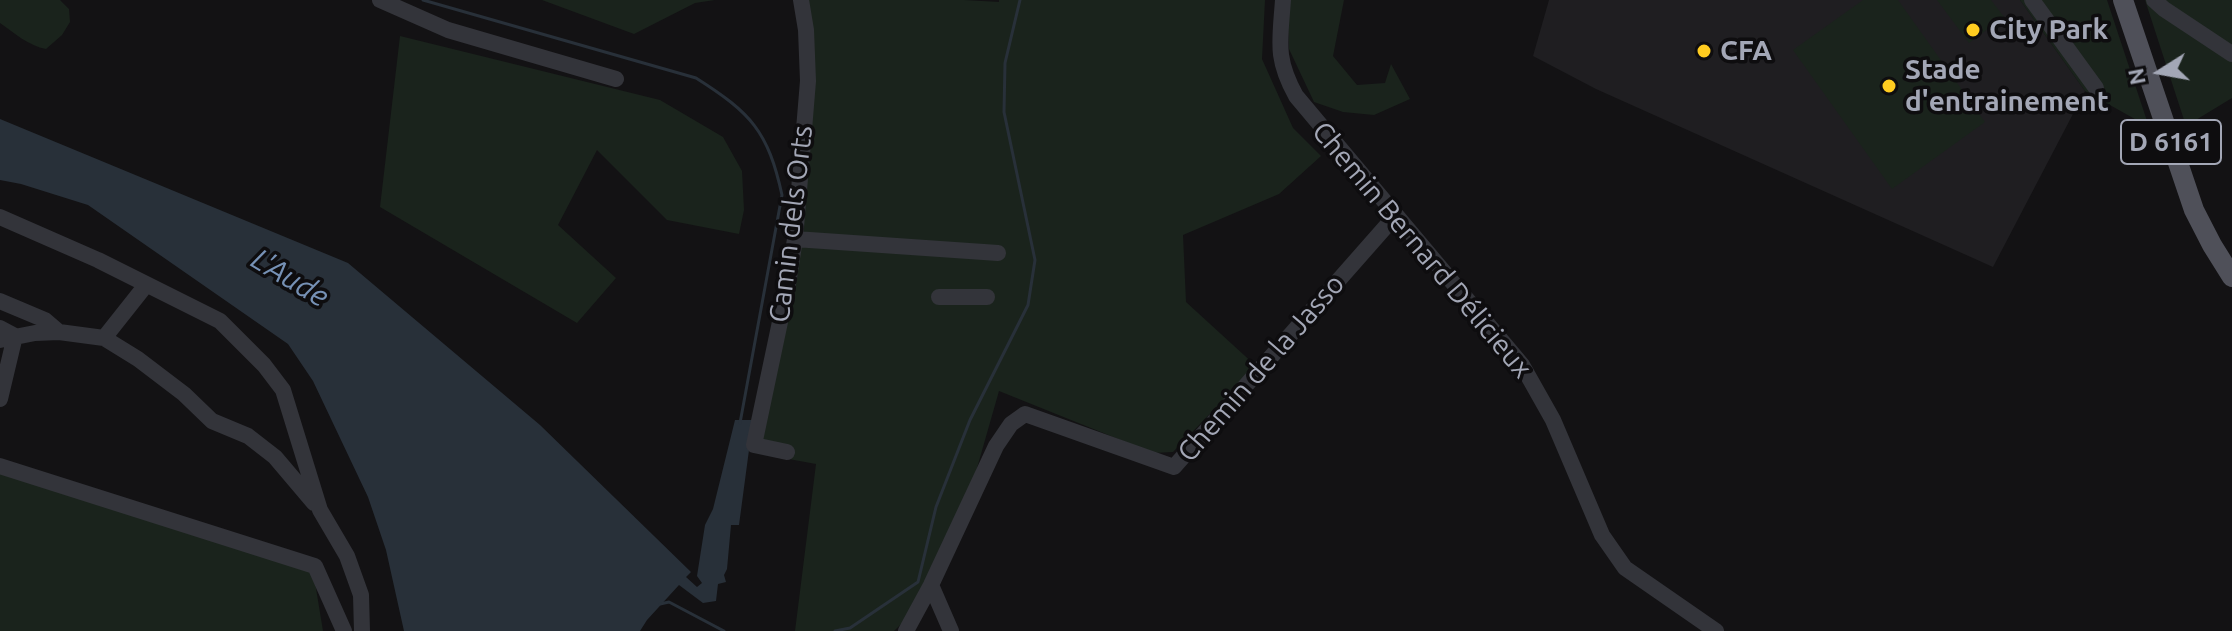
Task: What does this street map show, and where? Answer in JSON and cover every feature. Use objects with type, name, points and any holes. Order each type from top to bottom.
[{"type":"main road","name":"D 6161","points":[[2123,0],[2194,210],[2232,277]]},
{"type":"street","points":[[380,0],[448,30],[616,79]]},
{"type":"street","name":"Camin dels Orts","points":[[787,452],[754,445],[795,239],[808,81],[801,0]]},
{"type":"street","name":"Chemin Bernard Délicieux","points":[[1283,0],[1279,52],[1289,84],[1320,127],[1522,365],[1553,420],[1602,535],[1625,568],[1716,631]]},
{"type":"street","points":[[2032,0],[2096,88]]},
{"type":"street","points":[[2154,0],[2232,54]]},
{"type":"street","name":"Chemin de la Jasso","points":[[906,631],[996,446],[1011,424],[1025,414],[1174,467],[1396,215]]},
{"type":"street","points":[[0,217],[98,260],[220,321],[264,365],[283,390],[320,510]]},
{"type":"street","points":[[795,239],[998,253]]},
{"type":"street","points":[[104,338],[146,285]]},
{"type":"street","points":[[939,297],[987,297]]},
{"type":"street","points":[[0,301],[45,320],[59,332]]},
{"type":"street","points":[[0,399],[5,335],[59,332],[104,338],[138,359],[184,394],[212,421],[248,436],[275,457],[320,510],[347,556],[361,595],[362,631]]},
{"type":"street","points":[[275,457],[285,459],[295,452],[299,444]]},
{"type":"street","points":[[0,466],[315,566],[344,631]]},
{"type":"street","points":[[931,585],[951,631]]},
{"type":"shaded area","points":[[0,0],[60,0],[69,9],[70,22],[62,35],[46,49],[22,39],[0,23]]},
{"type":"shaded area","points":[[542,0],[715,0],[695,3],[634,34]]},
{"type":"shaded area","points":[[805,0],[1265,0],[1262,59],[1293,128],[1321,156],[1279,194],[1183,235],[1186,302],[1256,366],[1173,452],[1153,453],[999,391],[961,524],[927,599],[894,631],[795,631],[816,464],[756,453],[799,243]]},
{"type":"shaded area","points":[[1287,0],[1344,0],[1333,56],[1357,85],[1385,83],[1391,64],[1410,99],[1374,115],[1343,112],[1314,102],[1289,49]]},
{"type":"shaded area","points":[[1549,0],[2020,0],[2085,91],[1993,267],[1596,89],[1533,56]]},
{"type":"shaded area","name":"Stade d'entrainement","points":[[1863,0],[1898,0],[1985,122],[1892,189],[1793,50]]},
{"type":"shaded area","name":"City Park","points":[[1937,0],[1991,0],[2004,17],[1969,43]]},
{"type":"shaded area","points":[[2020,0],[2107,0],[2149,127],[2085,91]]},
{"type":"shaded area","points":[[2145,0],[2232,0],[2232,98],[2186,126]]},
{"type":"shaded area","points":[[400,36],[660,100],[723,137],[742,171],[744,210],[739,234],[667,220],[597,150],[558,225],[616,278],[577,323],[380,207]]},
{"type":"shaded area","points":[[0,469],[313,570],[323,631],[0,631]]},
{"type":"water","name":"L'Aude","points":[[0,119],[348,263],[540,425],[691,572],[686,577],[697,587],[702,583],[697,576],[705,525],[713,509],[735,420],[753,420],[739,525],[731,525],[724,575],[726,582],[718,584],[716,601],[703,603],[679,585],[640,631],[404,631],[386,550],[368,497],[313,381],[288,344],[88,205],[0,180]]},
{"type":"waterway","points":[[423,0],[696,78],[731,102],[754,126],[770,155],[782,195],[740,423]]},
{"type":"waterway","points":[[835,631],[850,628],[918,582],[936,507],[970,420],[1028,305],[1035,260],[1004,112],[1005,63],[1020,0]]},
{"type":"waterway","points":[[660,604],[669,602],[724,631]]},
{"type":"place","name":"City Park","points":[[1973,30]]},
{"type":"place","name":"CFA","points":[[1704,51]]},
{"type":"place","name":"Stade d'entrainement","points":[[1889,86]]}]
